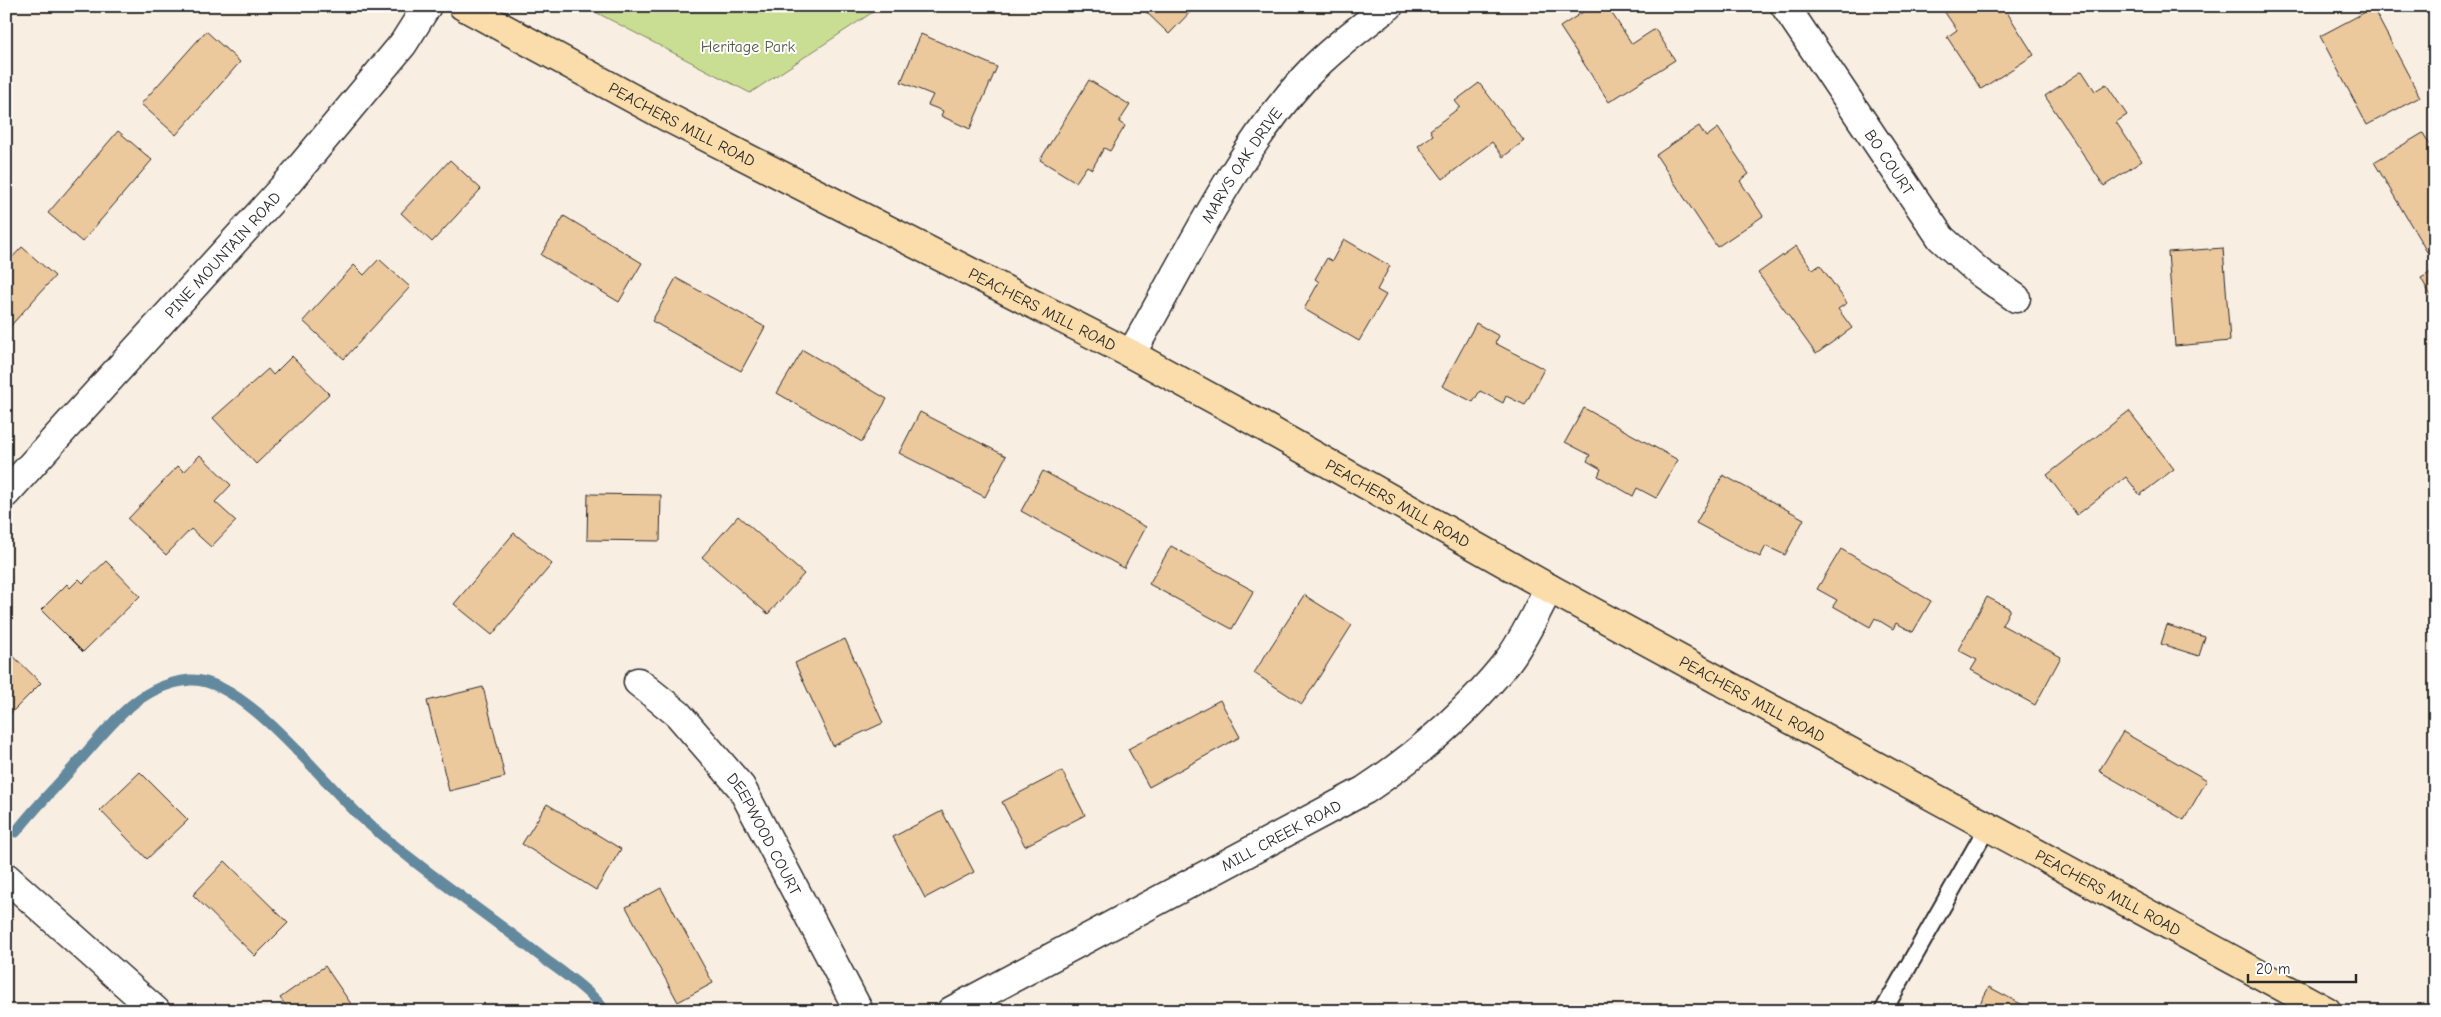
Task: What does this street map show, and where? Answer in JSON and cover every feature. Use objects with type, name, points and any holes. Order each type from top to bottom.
[{"type":"main road","name":"PEACHERS MILL ROAD","points":[[463,6],[665,116],[1131,354],[1549,588],[2327,1011]]},
{"type":"street","name":"PINE MOUNTAIN ROAD","points":[[6,493],[289,181],[403,44],[427,6]]},
{"type":"street","name":"MARYS OAK DRIVE","points":[[1131,354],[1234,172],[1275,115],[1306,76],[1389,6]]},
{"type":"street","name":"BO COURT","points":[[1785,6],[1941,238],[1979,272],[2016,298]]},
{"type":"street","name":"MILL CREEK ROAD","points":[[951,1011],[1365,790],[1402,766],[1435,739],[1508,660],[1549,588]]},
{"type":"street","name":"DEEPWOOD COURT","points":[[638,682],[678,714],[741,787],[859,1011]]},
{"type":"street","points":[[6,877],[156,1011]]},
{"type":"lane","points":[[1883,1011],[1988,826]]},
{"type":"green space","name":"Heritage Park","points":[[584,6],[882,6],[750,93]]},
{"type":"building","points":[[1140,6],[1196,6],[1169,34]]},
{"type":"building","points":[[1592,6],[1607,6],[1632,44],[1655,29],[1675,60],[1609,102],[1560,27]]},
{"type":"building","points":[[1952,6],[2003,6],[2034,55],[1981,89],[1947,37],[1957,30],[1944,11]]},
{"type":"building","points":[[2373,8],[2420,97],[2367,125],[2320,36]]},
{"type":"building","points":[[206,31],[240,62],[176,135],[141,104]]},
{"type":"building","points":[[921,34],[997,67],[970,129],[941,116],[943,111],[928,105],[933,95],[901,82]]},
{"type":"building","points":[[2082,71],[2095,91],[2106,84],[2127,115],[2116,122],[2142,161],[2104,186],[2045,96]]},
{"type":"building","points":[[1089,80],[1130,105],[1119,122],[1125,126],[1110,151],[1104,148],[1092,169],[1087,166],[1076,182],[1040,160]]},
{"type":"building","points":[[1479,83],[1524,141],[1503,157],[1492,142],[1443,179],[1418,146],[1433,135],[1430,130],[1460,107],[1455,101]]},
{"type":"building","points":[[1699,126],[1706,137],[1718,128],[1749,174],[1740,181],[1763,216],[1717,247],[1656,155]]},
{"type":"building","points":[[118,131],[152,160],[82,242],[48,213]]},
{"type":"building","points":[[2423,133],[2435,153],[2435,247],[2427,252],[2374,162]]},
{"type":"building","points":[[450,160],[481,189],[432,242],[401,213]]},
{"type":"building","points":[[564,216],[642,263],[619,302],[541,255]]},
{"type":"building","points":[[1344,239],[1390,266],[1377,290],[1386,295],[1359,341],[1304,309],[1319,282],[1315,279],[1327,258],[1332,261]]},
{"type":"building","points":[[1796,246],[1813,270],[1820,265],[1847,303],[1838,309],[1852,328],[1816,354],[1758,273]]},
{"type":"building","points":[[22,247],[55,276],[6,331],[6,264]]},
{"type":"building","points":[[2223,248],[2230,341],[2175,346],[2168,252]]},
{"type":"building","points":[[379,259],[410,287],[344,359],[303,321],[354,265],[364,275]]},
{"type":"building","points":[[2435,270],[2435,303],[2421,278]]},
{"type":"building","points":[[676,278],[765,327],[741,371],[652,321]]},
{"type":"building","points":[[1476,323],[1499,336],[1495,343],[1544,369],[1525,405],[1506,396],[1503,403],[1480,391],[1473,402],[1442,386]]},
{"type":"building","points":[[803,350],[887,399],[862,442],[777,393]]},
{"type":"building","points":[[292,356],[329,394],[256,464],[213,418],[268,369],[273,375]]},
{"type":"building","points":[[1584,408],[1678,460],[1656,498],[1637,488],[1633,496],[1598,476],[1601,469],[1587,461],[1590,455],[1565,442]]},
{"type":"building","points":[[2129,411],[2174,469],[2140,495],[2126,477],[2077,515],[2047,475]]},
{"type":"building","points":[[920,412],[1006,456],[985,497],[899,453]]},
{"type":"building","points":[[200,455],[231,485],[215,502],[236,521],[211,547],[191,529],[166,555],[128,519],[178,466],[184,472]]},
{"type":"building","points":[[1043,471],[1146,527],[1124,568],[1021,511]]},
{"type":"building","points":[[1723,475],[1804,519],[1785,555],[1766,546],[1760,557],[1696,523]]},
{"type":"building","points":[[588,494],[661,495],[660,541],[587,540]]},
{"type":"building","points":[[738,516],[804,574],[768,614],[702,557]]},
{"type":"building","points":[[514,533],[552,564],[492,635],[454,604]]},
{"type":"building","points":[[1171,546],[1254,591],[1232,629],[1149,584]]},
{"type":"building","points":[[1841,549],[1931,601],[1913,632],[1896,623],[1893,629],[1875,618],[1870,627],[1833,606],[1837,600],[1817,589]]},
{"type":"building","points":[[106,561],[140,596],[83,652],[41,610],[67,584],[70,588],[79,579],[83,583]]},
{"type":"building","points":[[1304,595],[1352,625],[1302,704],[1254,673]]},
{"type":"building","points":[[1987,597],[2010,609],[2002,625],[2061,657],[2035,705],[1971,670],[1977,660],[1958,650]]},
{"type":"building","points":[[2167,625],[2205,637],[2199,656],[2161,644]]},
{"type":"building","points":[[845,639],[883,723],[833,746],[795,663]]},
{"type":"building","points":[[8,651],[41,683],[6,718],[6,652]]},
{"type":"building","points":[[483,687],[505,777],[449,791],[427,701]]},
{"type":"building","points":[[1220,700],[1240,737],[1149,787],[1128,749]]},
{"type":"building","points":[[2123,732],[2207,780],[2184,820],[2099,771]]},
{"type":"building","points":[[1062,771],[1085,815],[1025,846],[1002,802]]},
{"type":"building","points":[[140,772],[188,820],[147,859],[100,810]]},
{"type":"building","points":[[547,804],[621,849],[596,890],[522,844]]},
{"type":"building","points":[[942,811],[974,872],[925,898],[893,837]]},
{"type":"building","points":[[225,861],[288,923],[255,956],[193,895]]},
{"type":"building","points":[[661,888],[713,983],[678,1002],[626,907]]},
{"type":"building","points":[[325,966],[356,1011],[290,1011],[280,998]]},
{"type":"building","points":[[1989,987],[2034,1011],[1976,1011]]},
{"type":"waterway","points":[[16,832],[38,805],[126,709],[155,690],[171,683],[190,680],[211,683],[234,695],[258,713],[305,758],[362,818],[384,837],[576,983],[605,1011]]}]
